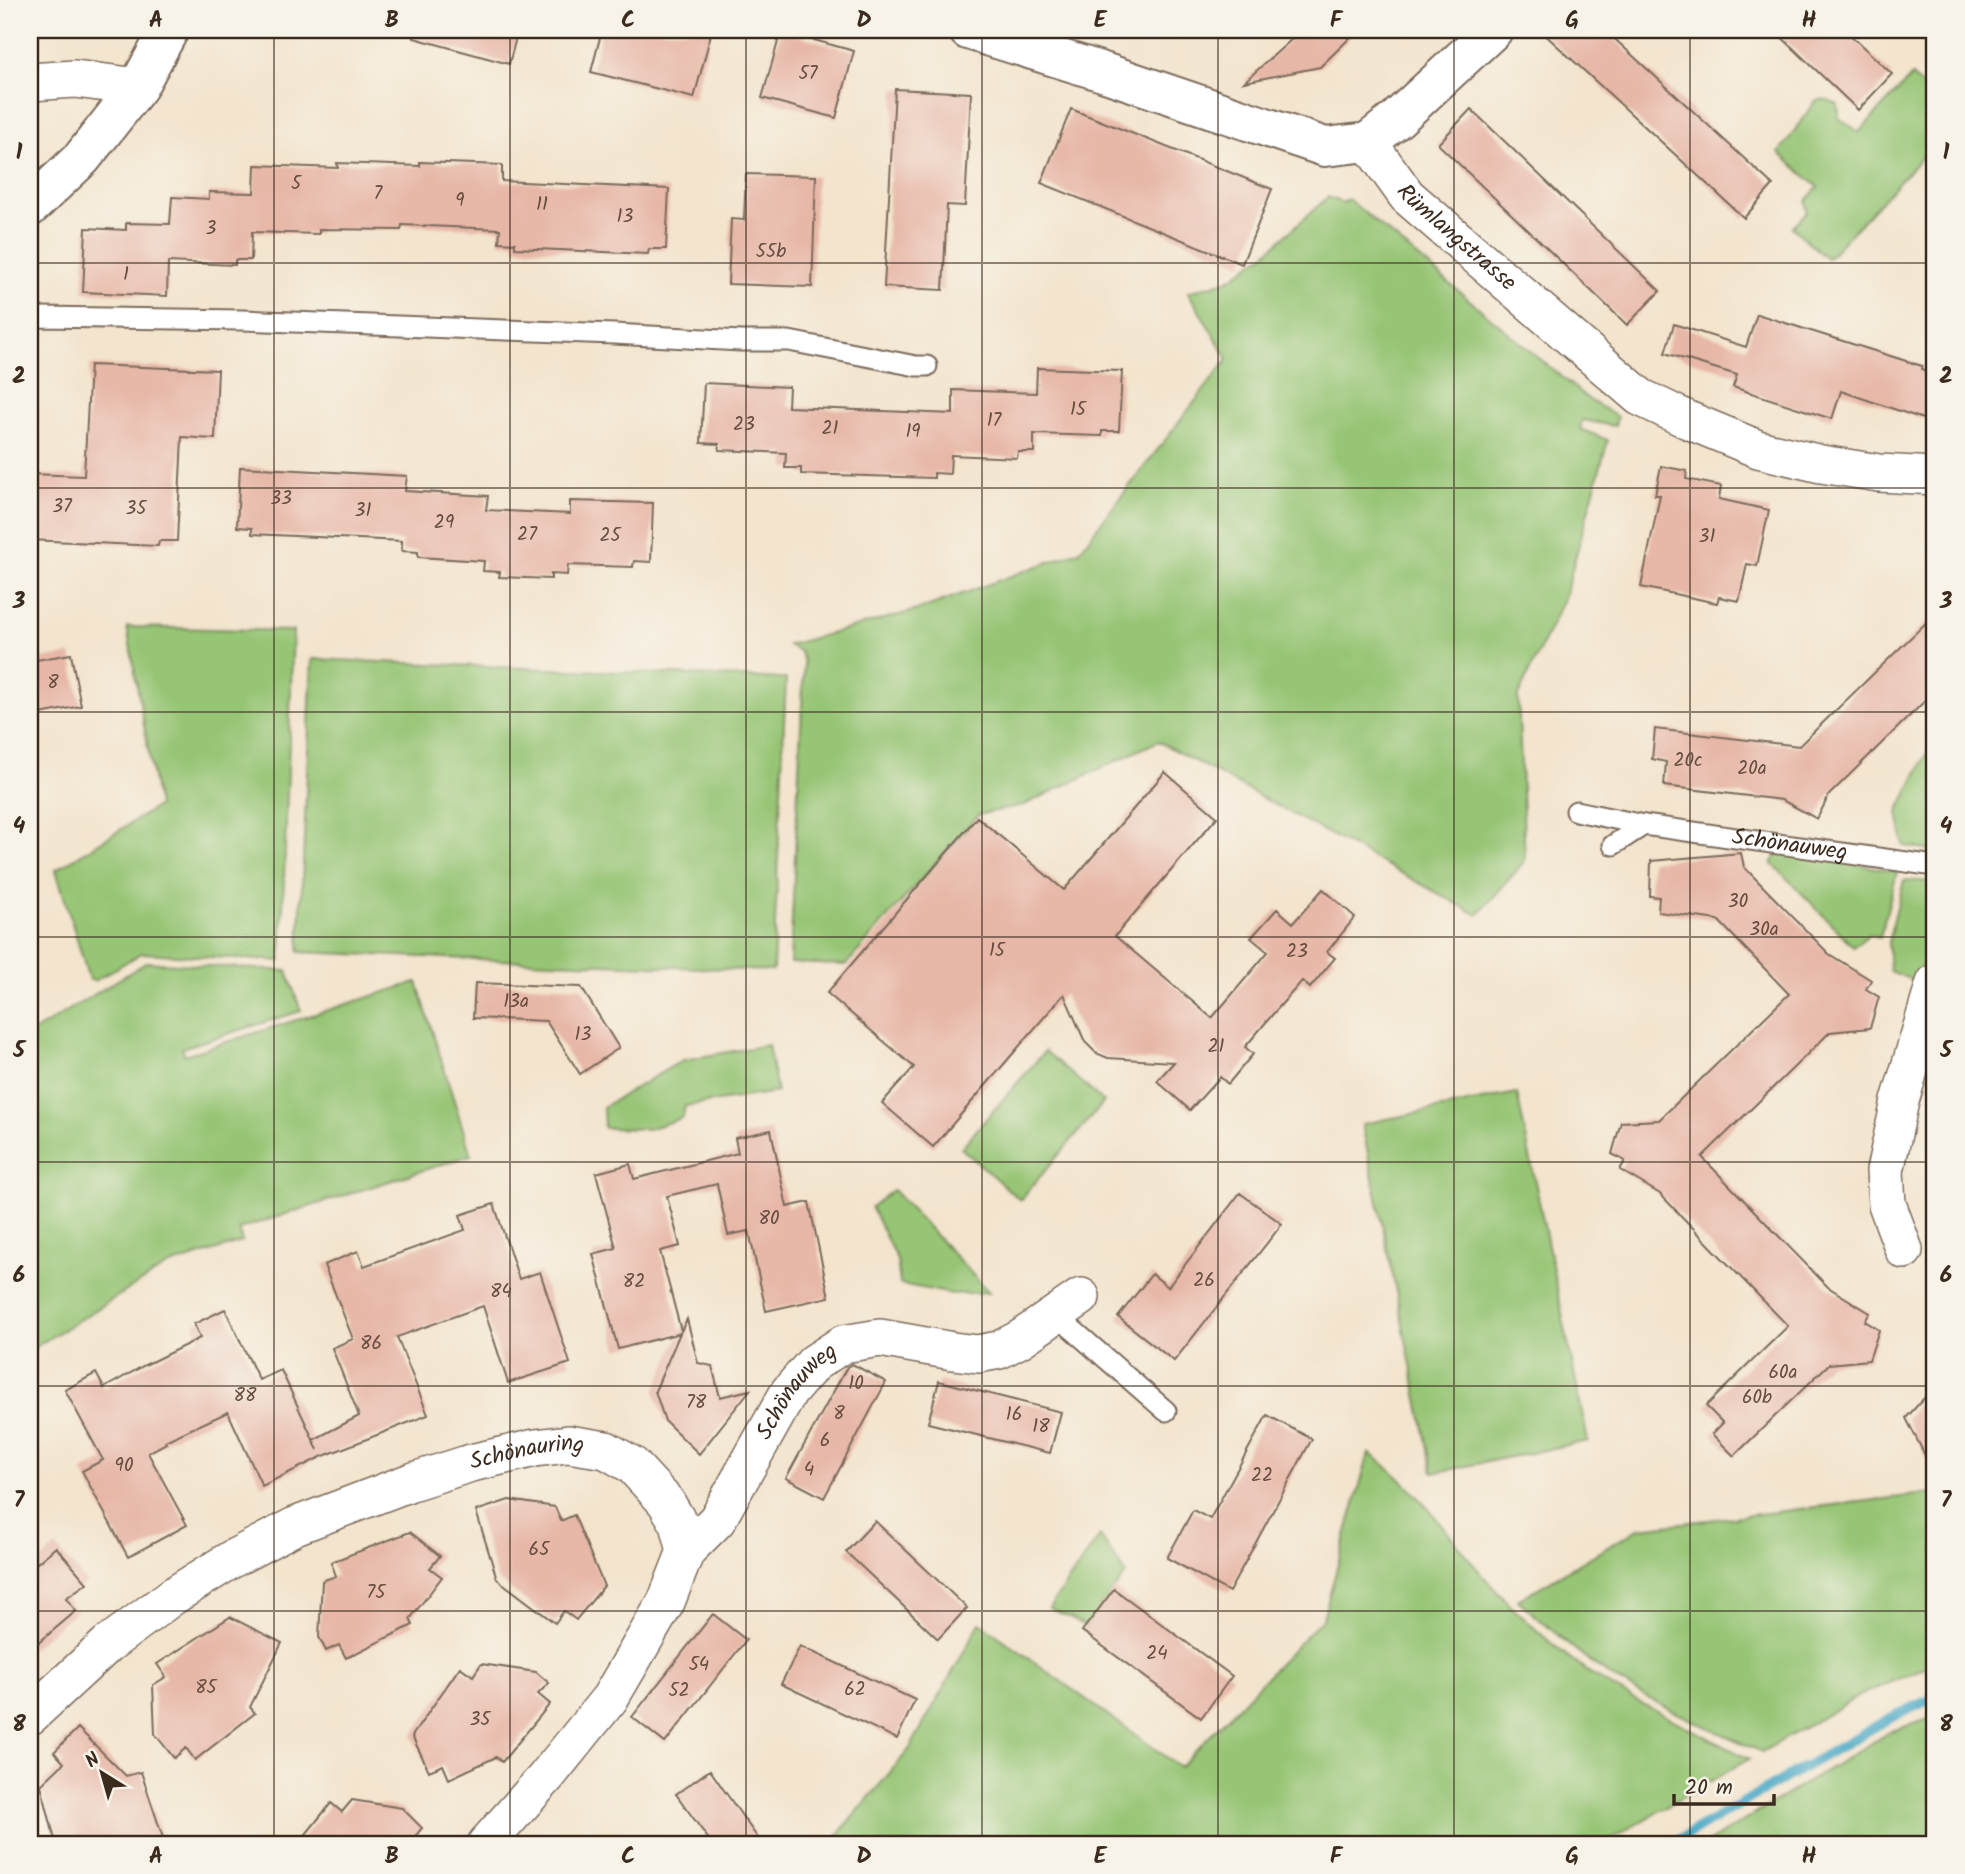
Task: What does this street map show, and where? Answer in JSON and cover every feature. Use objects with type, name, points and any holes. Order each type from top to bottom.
[{"type":"street","points":[[30,207],[82,158],[138,87],[169,30]]},
{"type":"street","points":[[968,30],[1325,146],[1368,142],[1397,119],[1493,30]]},
{"type":"street","points":[[30,82],[75,79],[138,87]]},
{"type":"street","name":"Rümlangstrasse","points":[[1368,142],[1406,196],[1640,397],[1758,449],[1821,464],[1935,476]]},
{"type":"street","points":[[1904,1250],[1887,1204],[1885,1171],[1900,1101],[1935,983]]},
{"type":"street","name":"Schönauweg","points":[[686,1551],[717,1520],[789,1392],[814,1363],[843,1344],[880,1338],[978,1354],[999,1350],[1020,1339],[1068,1306]]},
{"type":"street","name":"Schönauring","points":[[30,1716],[108,1644],[173,1596],[232,1559],[306,1522],[411,1482],[471,1463],[535,1448],[568,1444],[606,1450],[632,1465],[666,1502],[679,1524],[686,1551]]},
{"type":"street","points":[[486,1844],[546,1777],[610,1698],[666,1602],[686,1551]]},
{"type":"lane","points":[[30,321],[40,317],[242,320],[789,341],[927,366]]},
{"type":"lane","name":"Schönauweg","points":[[1576,811],[1644,825],[1935,866]]},
{"type":"lane","points":[[1613,845],[1644,825]]},
{"type":"lane","points":[[1068,1306],[1166,1411]]},
{"type":"green space","points":[[1912,76],[1935,98],[1933,145],[1827,259],[1792,227],[1807,212],[1806,201],[1818,187],[1779,153],[1815,101],[1827,100],[1838,105],[1839,118],[1859,132]]},
{"type":"green space","points":[[1328,197],[1343,203],[1348,199],[1588,399],[1617,417],[1615,426],[1582,420],[1580,429],[1608,440],[1564,598],[1518,696],[1525,861],[1478,915],[1158,741],[1024,805],[978,815],[846,965],[790,963],[804,662],[800,652],[788,645],[921,609],[1079,551],[1228,359],[1188,292],[1229,280],[1266,253]]},
{"type":"green space","points":[[127,627],[293,631],[281,961],[142,953],[94,981],[89,979],[56,870],[158,806]]},
{"type":"green space","points":[[312,659],[786,679],[773,971],[299,952]]},
{"type":"green space","points":[[1935,737],[1935,851],[1904,846],[1898,812]]},
{"type":"green space","points":[[1782,849],[1897,872],[1880,937],[1869,934],[1854,947],[1772,863]]},
{"type":"green space","points":[[1904,880],[1935,882],[1935,926],[1919,983],[1890,971],[1888,942]]},
{"type":"green space","points":[[147,962],[287,971],[301,1011],[182,1048],[185,1055],[417,982],[471,1155],[239,1229],[242,1242],[167,1266],[30,1350],[30,1034]]},
{"type":"green space","points":[[768,1045],[777,1092],[685,1106],[683,1116],[679,1119],[648,1129],[604,1128],[603,1107],[683,1060]]},
{"type":"green space","points":[[1045,1051],[1104,1102],[1020,1200],[961,1148]]},
{"type":"green space","points":[[1517,1093],[1588,1441],[1433,1473],[1362,1124]]},
{"type":"green space","points":[[893,1190],[989,1292],[952,1294],[900,1284],[897,1260],[871,1207]]},
{"type":"green space","points":[[1369,1453],[1390,1469],[1426,1506],[1509,1604],[1566,1655],[1621,1692],[1749,1759],[1602,1844],[830,1844],[909,1750],[980,1623],[1180,1767],[1323,1618]]},
{"type":"green space","points":[[1935,1493],[1935,1663],[1863,1694],[1762,1752],[1645,1697],[1609,1675],[1518,1600],[1640,1528]]},
{"type":"green space","points":[[1100,1536],[1126,1574],[1086,1626],[1049,1608]]},
{"type":"green space","points":[[1935,1717],[1935,1844],[1706,1844],[1891,1731]]},
{"type":"building","points":[[415,30],[518,30],[509,64],[414,38]]},
{"type":"building","points":[[602,30],[712,30],[694,98],[591,72]]},
{"type":"building","points":[[1302,30],[1358,30],[1320,67],[1244,82]]},
{"type":"building","points":[[1540,30],[1605,30],[1773,185],[1744,218]]},
{"type":"building","points":[[1774,30],[1845,30],[1892,74],[1858,110]]},
{"type":"building","points":[[781,31],[854,51],[836,118],[762,98]]},
{"type":"building","points":[[895,89],[971,93],[965,206],[947,205],[943,290],[884,287]]},
{"type":"building","points":[[1071,109],[1272,189],[1242,264],[1041,183]]},
{"type":"building","points":[[1471,109],[1660,291],[1627,325],[1438,144]]},
{"type":"building","points":[[420,162],[502,165],[502,181],[669,189],[666,249],[649,249],[648,254],[515,248],[515,243],[499,242],[500,229],[402,225],[401,230],[319,229],[319,234],[252,232],[251,260],[235,260],[235,265],[168,262],[167,296],[83,292],[86,228],[126,230],[126,223],[170,224],[172,197],[209,199],[209,192],[254,193],[255,165],[338,168],[337,163],[420,166]]},
{"type":"building","points":[[746,174],[816,176],[812,287],[728,284],[731,219],[744,220]]},
{"type":"building","points":[[1757,314],[1922,366],[1921,369],[1935,374],[1935,423],[1841,391],[1832,419],[1733,387],[1737,375],[1665,353],[1674,324],[1746,347]]},
{"type":"building","points":[[90,365],[218,370],[215,439],[182,437],[177,541],[159,541],[158,546],[30,540],[30,474],[84,476]]},
{"type":"building","points":[[1037,368],[1122,371],[1119,431],[1102,431],[1102,436],[1034,434],[1034,452],[1018,452],[1017,458],[951,455],[950,474],[934,473],[934,478],[801,474],[801,468],[785,468],[786,453],[719,450],[719,444],[701,443],[704,383],[789,387],[788,407],[953,414],[953,390],[1036,393]]},
{"type":"building","points":[[1661,466],[1687,471],[1686,479],[1721,486],[1719,499],[1769,510],[1757,566],[1747,564],[1739,601],[1719,597],[1717,603],[1641,587],[1660,495],[1655,495]]},
{"type":"building","points":[[240,467],[407,476],[405,491],[488,496],[486,510],[570,514],[570,501],[653,503],[651,562],[634,561],[633,567],[568,565],[567,575],[551,574],[551,579],[499,577],[500,572],[483,571],[484,561],[418,557],[418,552],[402,551],[402,541],[252,534],[252,528],[237,527]]},
{"type":"building","points":[[1935,614],[1935,691],[1829,795],[1817,819],[1782,800],[1664,786],[1666,762],[1652,759],[1655,729],[1799,746]]},
{"type":"building","points":[[71,654],[81,706],[30,716],[30,661]]},
{"type":"building","points":[[1165,772],[1217,817],[1115,936],[1212,1018],[1268,952],[1251,938],[1277,909],[1293,923],[1323,889],[1355,917],[1327,952],[1335,958],[1310,988],[1302,981],[1273,1014],[1245,1047],[1253,1054],[1228,1084],[1220,1077],[1190,1110],[1157,1081],[1174,1062],[1108,1058],[1096,1053],[1085,1042],[1064,994],[933,1147],[882,1103],[914,1067],[827,993],[977,817],[1064,890]]},
{"type":"building","points":[[1741,853],[1744,867],[1829,954],[1871,980],[1866,989],[1879,997],[1870,1028],[1830,1032],[1702,1157],[1828,1287],[1870,1313],[1865,1321],[1879,1330],[1869,1360],[1829,1364],[1734,1456],[1712,1434],[1723,1423],[1706,1406],[1788,1326],[1660,1194],[1620,1170],[1625,1161],[1612,1154],[1621,1122],[1659,1120],[1789,994],[1718,920],[1658,912],[1659,897],[1650,896],[1651,861]]},
{"type":"building","points":[[475,983],[581,987],[619,1048],[580,1074],[546,1021],[473,1018]]},
{"type":"building","points":[[771,1130],[787,1207],[809,1202],[829,1297],[766,1311],[749,1231],[728,1235],[717,1184],[667,1196],[680,1246],[660,1251],[681,1331],[687,1319],[698,1363],[712,1366],[720,1397],[750,1390],[699,1454],[665,1421],[655,1391],[680,1333],[618,1349],[593,1254],[616,1248],[596,1173],[630,1164],[634,1179],[738,1153],[735,1138]]},
{"type":"building","points":[[1240,1193],[1282,1224],[1174,1361],[1118,1317],[1152,1274],[1168,1287]]},
{"type":"building","points":[[494,1204],[519,1279],[540,1272],[570,1363],[508,1383],[483,1306],[397,1337],[428,1415],[321,1457],[262,1486],[228,1412],[165,1441],[166,1443],[148,1453],[187,1525],[128,1557],[82,1471],[103,1460],[65,1390],[96,1373],[104,1388],[200,1338],[194,1324],[225,1309],[259,1380],[281,1370],[313,1440],[359,1416],[332,1348],[353,1339],[324,1265],[358,1251],[364,1266],[465,1230],[460,1215]]},
{"type":"building","points":[[852,1364],[886,1382],[824,1498],[786,1478],[847,1367]]},
{"type":"building","points":[[939,1381],[1061,1412],[1050,1453],[928,1423]]},
{"type":"building","points":[[1935,1386],[1935,1475],[1906,1418]]},
{"type":"building","points":[[1267,1415],[1312,1439],[1229,1592],[1167,1558],[1193,1510],[1210,1519]]},
{"type":"building","points":[[509,1500],[555,1507],[561,1521],[574,1515],[604,1586],[576,1620],[564,1611],[555,1623],[497,1579],[476,1511]]},
{"type":"building","points":[[875,1521],[967,1608],[938,1639],[846,1552]]},
{"type":"building","points":[[410,1532],[440,1556],[430,1568],[442,1577],[410,1619],[413,1625],[346,1658],[339,1645],[326,1651],[319,1637],[322,1581],[336,1576],[331,1562]]},
{"type":"building","points":[[56,1547],[87,1583],[66,1598],[76,1611],[30,1650],[30,1569]]},
{"type":"building","points":[[1114,1589],[1232,1676],[1201,1718],[1082,1631]]},
{"type":"building","points":[[713,1614],[746,1640],[665,1743],[632,1717]]},
{"type":"building","points":[[230,1617],[282,1643],[250,1707],[255,1713],[195,1760],[186,1748],[174,1758],[155,1734],[153,1685],[166,1677],[157,1664]]},
{"type":"building","points":[[800,1646],[915,1700],[897,1739],[781,1684]]},
{"type":"building","points":[[481,1664],[536,1672],[549,1683],[538,1694],[550,1704],[502,1762],[496,1757],[449,1779],[443,1765],[429,1771],[412,1736],[460,1667],[473,1676]]},
{"type":"building","points":[[78,1728],[126,1776],[141,1772],[165,1844],[56,1844],[41,1785],[64,1763],[54,1752]]},
{"type":"building","points":[[710,1770],[762,1844],[712,1844],[676,1794]]},
{"type":"building","points":[[352,1800],[402,1808],[422,1828],[409,1844],[298,1844],[331,1803],[342,1812]]},
{"type":"waterway","points":[[1671,1844],[1890,1718],[1935,1697]]}]
